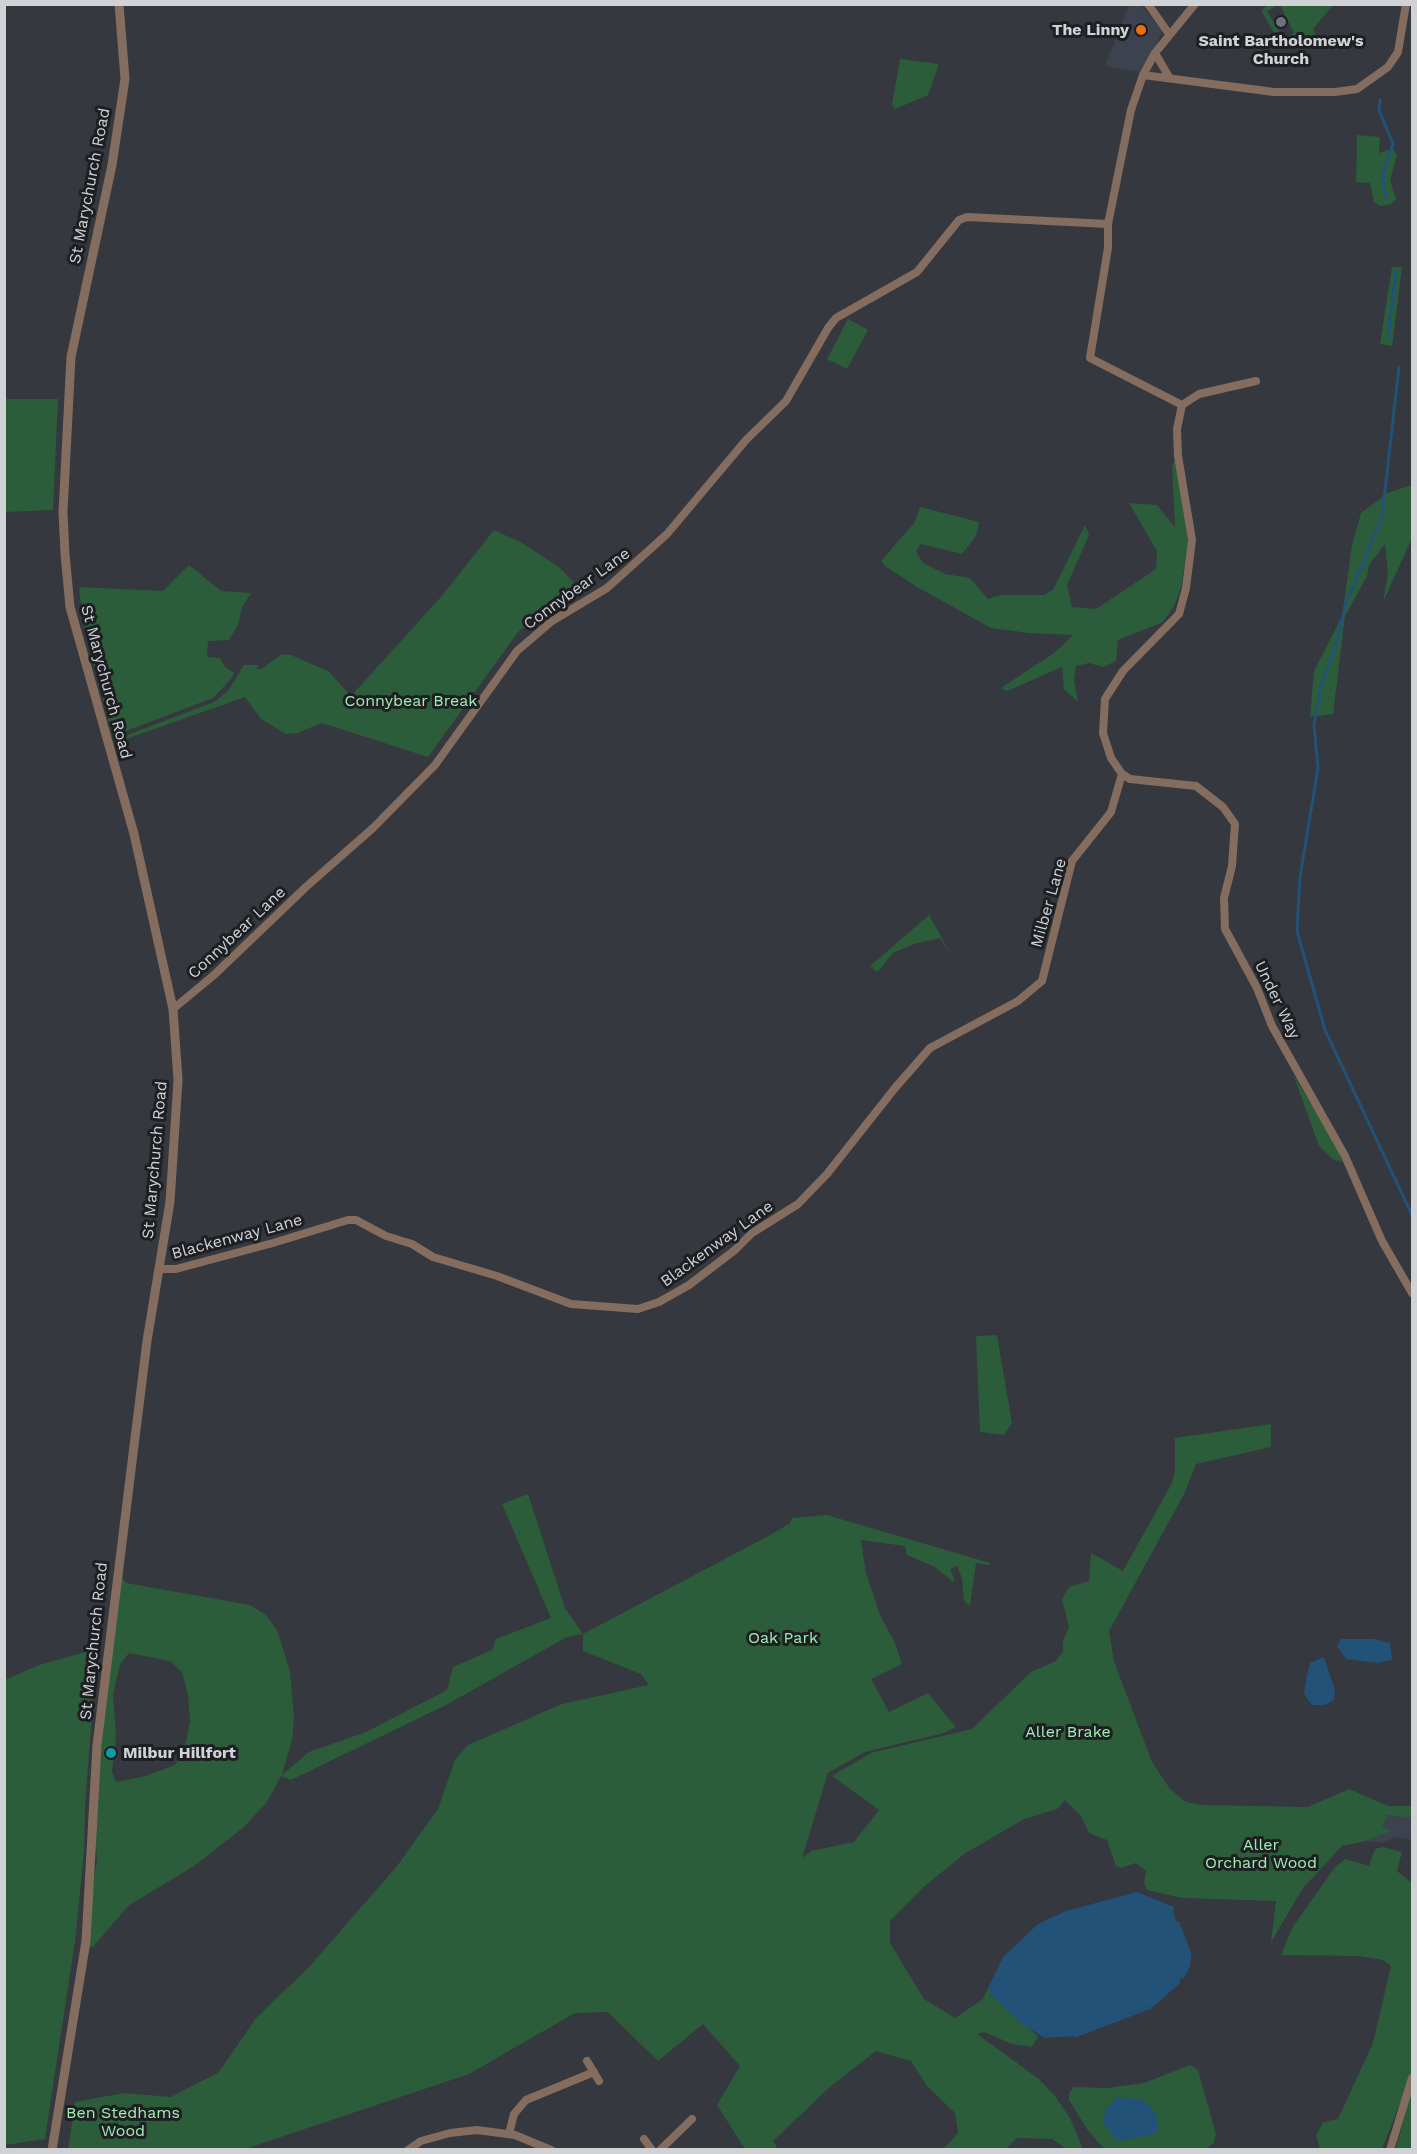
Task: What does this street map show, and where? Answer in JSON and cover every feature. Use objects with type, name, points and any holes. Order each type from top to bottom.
[{"type":"street","name":"St Marychurch Road","points":[[52,2150],[86,1941],[100,1722],[146,1350],[170,1202],[178,1080],[173,1009],[134,834],[70,607],[65,554],[63,512],[71,357],[111,165],[125,79],[118,4]]},
{"type":"street","points":[[1148,4],[1169,34]]},
{"type":"street","points":[[1182,405],[1090,358],[1108,248],[1108,224],[1131,110],[1143,75],[1155,53],[1195,4]]},
{"type":"street","points":[[1143,75],[1169,77],[1244,90],[1274,92],[1357,89],[1389,67],[1398,52],[1406,4]]},
{"type":"street","points":[[1155,53],[1169,77]]},
{"type":"street","name":"Connybear Lane","points":[[173,1009],[214,975],[307,886],[373,828],[435,765],[517,651],[552,621],[607,588],[667,534],[746,440],[786,400],[836,318],[917,272],[959,220],[967,217],[1108,224]]},
{"type":"street","points":[[1122,774],[1111,758],[1103,733],[1105,699],[1123,670],[1179,614],[1188,576],[1192,540],[1177,429],[1182,405],[1199,394],[1256,381]]},
{"type":"street","name":"Milber Lane","points":[[1042,981],[1072,861],[1111,812],[1122,774]]},
{"type":"street","name":"Under Way","points":[[1122,774],[1131,779],[1196,786],[1223,807],[1235,824],[1232,866],[1224,898],[1226,929],[1257,988],[1272,1026],[1345,1156],[1382,1241],[1413,1293]]},
{"type":"street","name":"Blackenway Lane","points":[[160,1269],[176,1269],[348,1220],[356,1220],[433,1257],[497,1276],[572,1304],[638,1308],[659,1302],[689,1285],[735,1250],[752,1233],[798,1204],[827,1174],[930,1048],[1018,1000],[1042,981]]},
{"type":"street","points":[[587,2061],[599,2081]]},
{"type":"street","points":[[509,2134],[514,2114],[526,2100],[594,2072]]},
{"type":"street","points":[[1390,2150],[1413,2078]]},
{"type":"street","points":[[660,2150],[692,2120]]},
{"type":"street","points":[[408,2150],[426,2140],[450,2133],[477,2130],[509,2134],[539,2143],[551,2150]]},
{"type":"street","points":[[644,2139],[652,2150]]},
{"type":"street","points":[[426,2140],[429,2150]]},
{"type":"shaded area","points":[[1129,5],[1141,5],[1162,31],[1156,46],[1139,72],[1105,66]]},
{"type":"shaded area","points":[[1388,1815],[1412,1818],[1412,1840],[1397,1837],[1382,1843],[1366,1841],[1392,1830],[1382,1828]]},
{"type":"green space","points":[[1267,5],[1278,5],[1267,11],[1284,39],[1294,33],[1280,5],[1333,5],[1313,29],[1317,37],[1281,45],[1263,14],[1262,10]]},
{"type":"green space","points":[[900,59],[939,64],[928,95],[895,109],[892,105]]},
{"type":"green space","points":[[1357,135],[1380,137],[1379,153],[1393,149],[1397,155],[1390,180],[1396,199],[1391,204],[1380,206],[1374,202],[1370,183],[1356,182]]},
{"type":"green space","points":[[1392,267],[1402,267],[1392,346],[1380,344]]},
{"type":"green space","points":[[848,319],[868,330],[847,369],[827,359]]},
{"type":"green space","points":[[4,399],[58,399],[53,510],[5,512]]},
{"type":"green space","points":[[1175,460],[1188,542],[1181,587],[1174,606],[1163,622],[1118,640],[1116,661],[1103,667],[1089,663],[1076,666],[1074,680],[1078,702],[1064,689],[1062,667],[1007,691],[1001,688],[1054,653],[1073,635],[991,628],[917,587],[881,561],[915,522],[920,507],[979,522],[976,536],[962,554],[921,544],[916,551],[923,563],[945,574],[970,578],[988,599],[1000,595],[1044,595],[1053,590],[1085,525],[1089,535],[1067,585],[1072,607],[1096,609],[1156,569],[1157,551],[1129,503],[1157,505],[1175,527],[1172,465]]},
{"type":"green space","points":[[1412,486],[1412,538],[1383,602],[1388,574],[1385,544],[1369,565],[1367,576],[1345,616],[1333,714],[1310,717],[1314,671],[1342,616],[1352,545],[1361,513],[1388,493]]},
{"type":"green space","name":"Connybear Break","points":[[494,530],[522,543],[559,567],[581,590],[548,608],[518,632],[428,757],[322,723],[297,733],[286,734],[261,719],[245,697],[115,743],[130,734],[214,702],[228,691],[244,665],[259,665],[257,669],[261,669],[282,654],[291,655],[328,671],[351,696],[441,597]]},
{"type":"green space","points":[[189,565],[221,591],[251,593],[242,607],[238,625],[229,640],[208,641],[207,657],[220,658],[225,667],[234,673],[213,698],[126,731],[113,739],[83,621],[79,587],[163,591]]},
{"type":"green space","points":[[929,915],[952,956],[940,938],[914,944],[893,953],[877,972],[870,966]]},
{"type":"green space","points":[[1293,1074],[1343,1162],[1334,1160],[1319,1146]]},
{"type":"green space","points":[[997,1335],[1012,1423],[1004,1435],[980,1432],[976,1336]]},
{"type":"green space","points":[[1271,1424],[1271,1447],[1196,1464],[1184,1494],[1109,1631],[1114,1661],[1152,1762],[1170,1789],[1186,1802],[1203,1805],[1308,1807],[1349,1789],[1388,1806],[1412,1806],[1412,1818],[1388,1815],[1382,1828],[1393,1830],[1366,1841],[1342,1846],[1303,1888],[1271,1942],[1276,1901],[1182,1898],[1147,1890],[1144,1883],[1146,1871],[1136,1863],[1121,1868],[1116,1866],[1107,1840],[1089,1833],[1081,1816],[1065,1800],[1057,1809],[1024,1819],[964,1854],[925,1886],[890,1921],[890,1943],[924,1999],[955,2018],[983,1999],[990,1984],[990,1994],[1038,2036],[1032,2047],[1012,2044],[984,2032],[977,2034],[1039,2079],[1055,2096],[1070,2118],[1083,2149],[1067,2149],[1052,2139],[1017,2138],[1006,2149],[943,2149],[958,2133],[955,2113],[927,2086],[911,2061],[876,2051],[831,2086],[773,2141],[778,2149],[745,2149],[717,2105],[740,2066],[703,2024],[658,2061],[608,2012],[575,2013],[469,2074],[245,2149],[68,2150],[75,2102],[124,2093],[171,2097],[219,2072],[256,2018],[310,1966],[397,1866],[438,1809],[455,1760],[468,1745],[562,1704],[649,1685],[641,1674],[583,1651],[583,1634],[772,1534],[790,1523],[792,1518],[827,1515],[990,1563],[990,1565],[976,1563],[970,1605],[964,1600],[962,1578],[957,1566],[950,1569],[955,1581],[952,1581],[935,1567],[907,1555],[905,1546],[861,1540],[866,1573],[880,1615],[895,1643],[902,1664],[871,1679],[889,1712],[928,1693],[956,1727],[944,1733],[865,1752],[828,1773],[802,1858],[811,1851],[854,1842],[879,1810],[832,1776],[871,1753],[972,1729],[1031,1672],[1056,1661],[1063,1651],[1063,1641],[1069,1627],[1062,1599],[1069,1587],[1089,1581],[1091,1553],[1123,1571],[1172,1483],[1175,1471],[1175,1438]]},
{"type":"green space","points":[[528,1494],[565,1608],[583,1634],[567,1637],[446,1705],[291,1780],[281,1776],[267,1802],[244,1827],[194,1866],[128,1906],[93,1947],[89,1946],[90,1896],[97,1862],[95,1820],[102,1739],[121,1576],[126,1583],[250,1605],[266,1615],[277,1630],[290,1671],[294,1718],[292,1740],[282,1775],[309,1752],[366,1732],[447,1690],[453,1667],[492,1650],[496,1639],[551,1618],[502,1504]],"holes":[[[129,1653],[170,1661],[182,1672],[188,1695],[190,1721],[185,1747],[175,1765],[146,1776],[116,1782],[112,1772],[116,1736],[113,1694],[120,1664]]]},
{"type":"green space","points":[[86,1652],[97,1652],[85,1805],[84,1851],[75,1941],[45,2139],[5,2145],[5,1680],[39,1665]]},
{"type":"green space","points":[[1383,1847],[1402,1852],[1397,1871],[1412,1883],[1412,2073],[1382,2149],[1320,2149],[1316,2136],[1323,2122],[1338,2119],[1373,2043],[1391,1966],[1383,1960],[1358,1956],[1281,1955],[1292,1928],[1335,1867],[1345,1859],[1369,1866],[1375,1849]]},
{"type":"green space","points":[[1190,2065],[1198,2070],[1216,2134],[1214,2142],[1207,2149],[1104,2149],[1087,2129],[1069,2100],[1069,2093],[1074,2087],[1107,2088],[1144,2083]]},
{"type":"green space","points":[[1412,2090],[1412,2149],[1396,2149],[1406,2111]]},
{"type":"water","points":[[1341,1639],[1374,1639],[1390,1643],[1392,1660],[1377,1663],[1346,1659],[1337,1646]]},
{"type":"water","points":[[1324,1657],[1335,1690],[1334,1700],[1325,1705],[1312,1705],[1304,1694],[1310,1663]]},
{"type":"water","points":[[1137,1892],[1174,1907],[1173,1913],[1189,1950],[1189,1963],[1185,1974],[1156,2003],[1075,2036],[1045,2038],[1022,2024],[990,1994],[990,1984],[1003,1957],[1038,1924],[1066,1911]]},
{"type":"water","points":[[1116,2098],[1140,2099],[1145,2102],[1156,2113],[1158,2130],[1152,2135],[1117,2141],[1103,2122],[1105,2111]]},
{"type":"waterway","points":[[1380,100],[1379,110],[1393,144],[1384,170],[1383,183],[1387,198]]},
{"type":"waterway","points":[[1388,338],[1396,271]]},
{"type":"waterway","points":[[1399,367],[1382,517],[1346,603],[1336,645],[1321,686],[1314,725],[1318,768],[1300,877],[1297,931],[1325,1030],[1412,1215]]},
{"type":"waterway","points":[[1178,1923],[1190,1954],[1188,1967],[1183,1977]]},
{"type":"waterway","points":[[1075,2036],[1151,2007],[1179,1982]]},
{"type":"place","name":"Saint Bartholomew's Church","points":[[1281,22]]},
{"type":"place","name":"The Linny","points":[[1141,30]]},
{"type":"place","name":"Milbur Hillfort","points":[[111,1753]]},
{"type":"park label","name":"Oak Park","points":[[783,1638]]},
{"type":"park label","name":"Aller Brake","points":[[1068,1732]]},
{"type":"park label","name":"Aller Orchard Wood","points":[[1261,1854]]},
{"type":"park label","name":"Ben Stedhams Wood","points":[[123,2122]]}]
